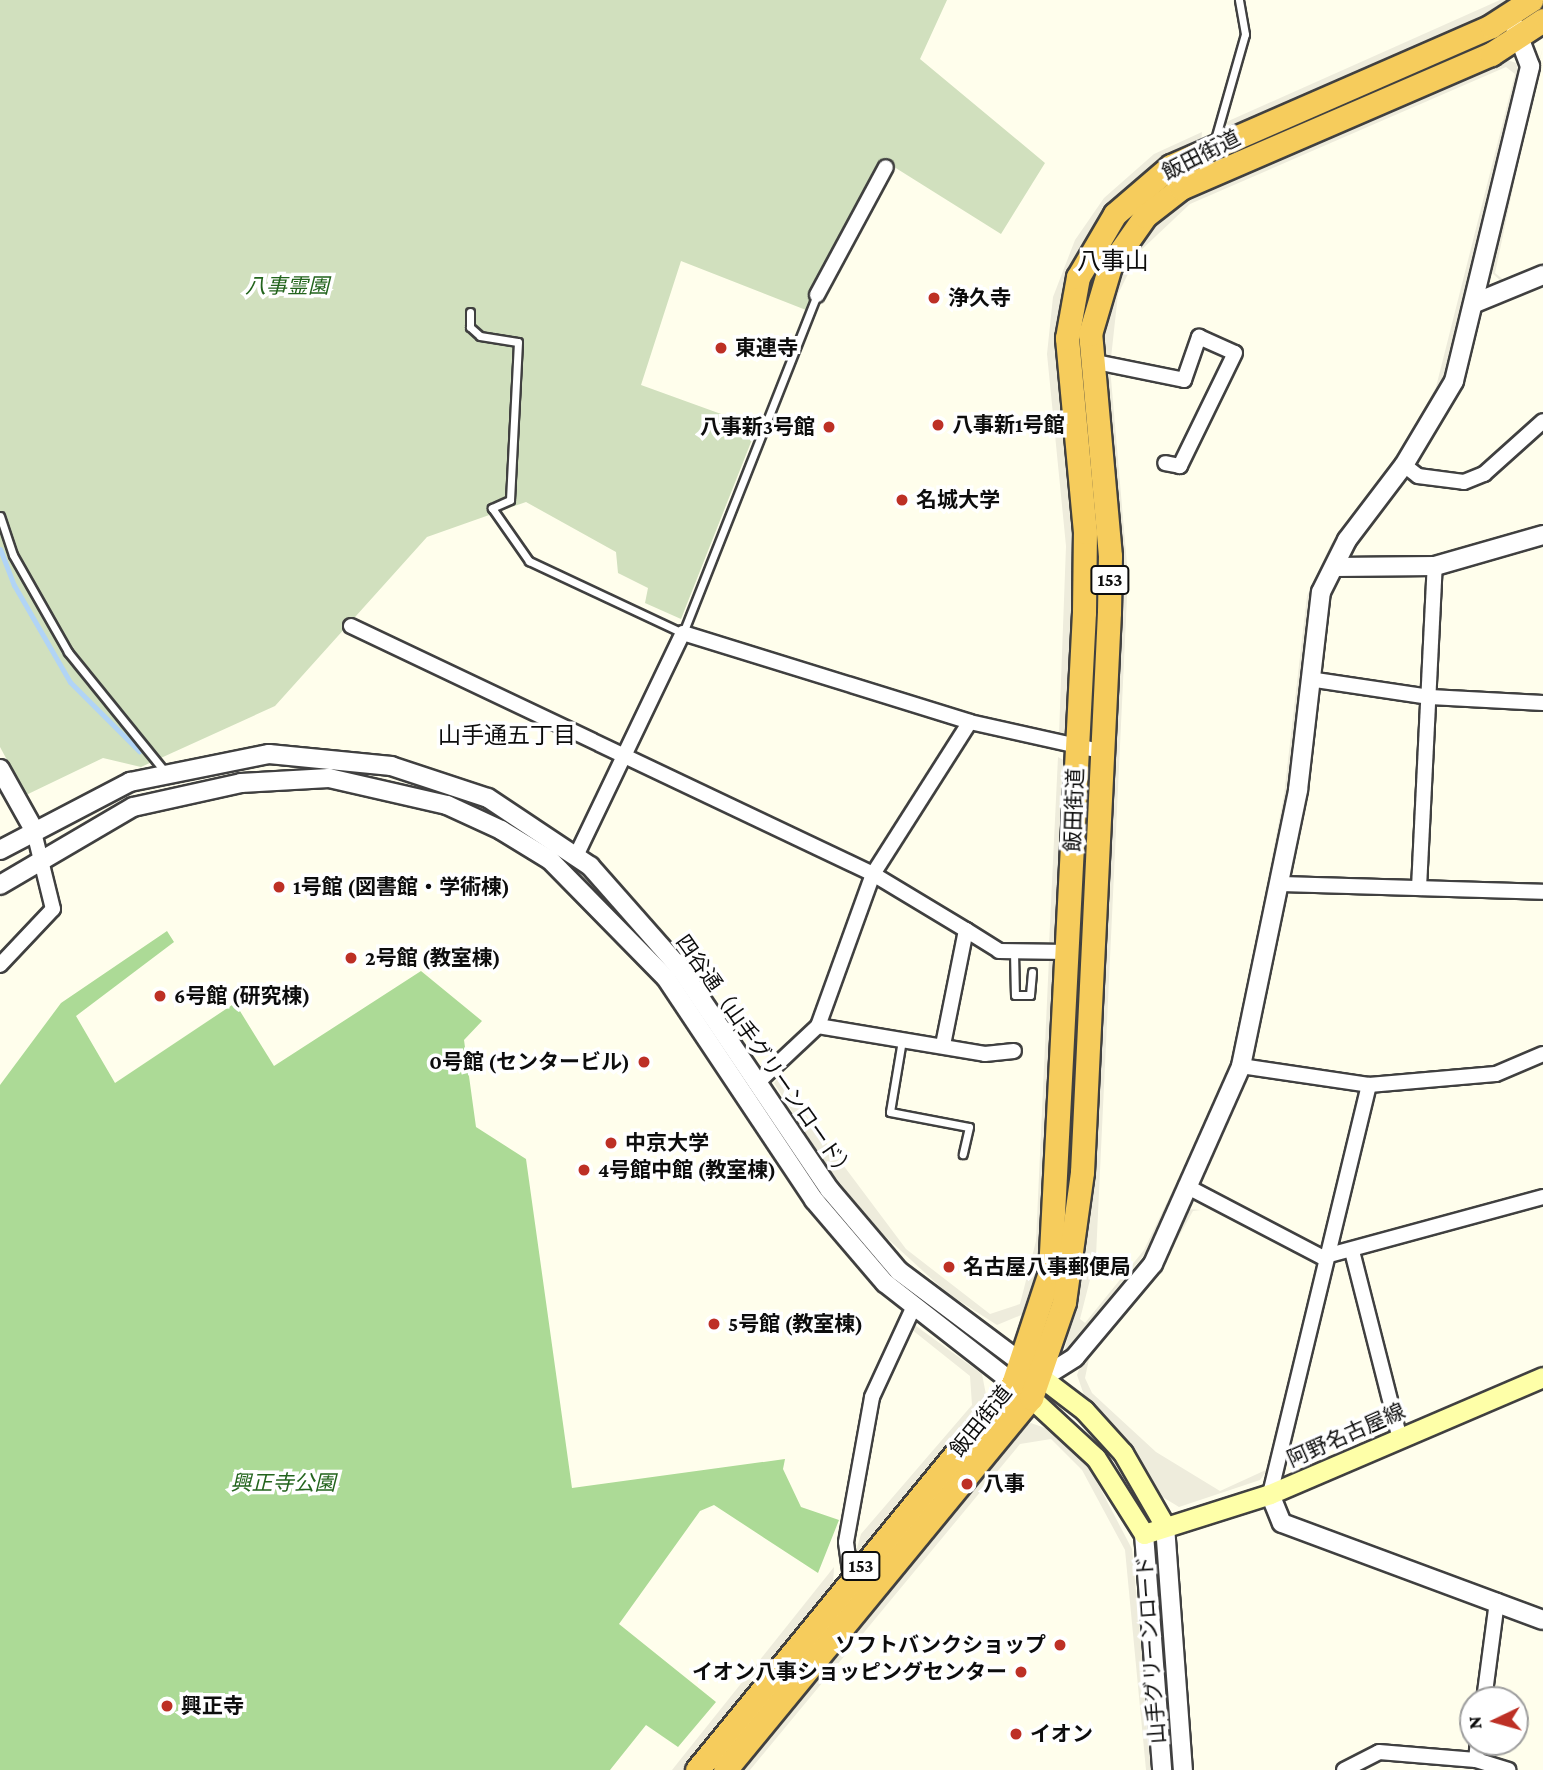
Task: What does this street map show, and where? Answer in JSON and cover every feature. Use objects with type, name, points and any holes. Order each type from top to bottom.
[{"type":"highway","name":"飯田街道","points":[[725,1770],[1029,1387],[1075,1251],[1110,556],[1091,361],[1094,312],[1122,244],[1160,202],[1219,156],[1510,15],[1531,0]]},
{"type":"highway","name":"飯田街道","points":[[1029,1387],[1022,1362],[1055,1247],[1085,532],[1067,370],[1073,299],[1090,253],[1115,214],[1171,166],[1219,156],[1519,38],[1543,20]]},
{"type":"highway","name":"飯田街道","points":[[697,1770],[851,1578],[1029,1387]]},
{"type":"main road","name":"阿野名古屋線","points":[[1144,1534],[1270,1494],[1399,1436],[1543,1377]]},
{"type":"main road","points":[[1029,1387],[1084,1410],[1123,1453],[1165,1526]]},
{"type":"main road","points":[[1029,1387],[1097,1458],[1144,1534]]},
{"type":"street","points":[[0,885],[133,807],[241,783],[329,778],[447,805],[501,830],[550,860],[666,978],[814,1200],[885,1283],[1029,1387],[1075,1357],[1153,1264],[1241,1066],[1298,790],[1321,592],[1347,540],[1404,465],[1454,381],[1475,303],[1530,66],[1510,15]]},
{"type":"street","points":[[817,295],[886,167]]},
{"type":"street","points":[[1475,303],[1543,275]]},
{"type":"street","points":[[1091,361],[1184,380],[1199,337],[1235,353],[1180,466],[1165,463]]},
{"type":"street","points":[[1404,465],[1418,476],[1464,482],[1484,474],[1543,421]]},
{"type":"street","points":[[1335,567],[1435,566],[1543,535]]},
{"type":"street","points":[[1419,888],[1435,566]]},
{"type":"street","points":[[351,626],[873,874],[999,951],[1068,952]]},
{"type":"street","points":[[576,856],[628,759],[683,633],[971,722],[1076,749],[1100,751]]},
{"type":"street","points":[[1309,679],[1430,697],[1543,704]]},
{"type":"street","points":[[757,1083],[818,1026],[873,874],[971,722]]},
{"type":"street","name":"四谷通（山手グリーンロード）","points":[[0,850],[33,828],[130,782],[270,754],[391,766],[488,798],[576,856],[680,968],[830,1190],[899,1271],[1022,1362]]},
{"type":"street","points":[[0,769],[33,828],[53,909],[0,965]]},
{"type":"street","points":[[1280,884],[1543,892]]},
{"type":"street","points":[[943,1045],[966,930]]},
{"type":"street","points":[[818,1026],[985,1054],[1014,1051]]},
{"type":"street","points":[[1241,1066],[1369,1085],[1496,1074],[1543,1054]]},
{"type":"street","points":[[1369,1085],[1322,1257],[1270,1494],[1282,1523],[1543,1620]]},
{"type":"street","points":[[1186,1186],[1322,1257],[1543,1197]]},
{"type":"street","points":[[1352,1251],[1399,1436]]},
{"type":"street","points":[[851,1578],[846,1542],[872,1397],[914,1306]]},
{"type":"street","name":"山手グリーンロード","points":[[1165,1526],[1183,1770]]},
{"type":"street","name":"山手グリーンロード","points":[[1144,1534],[1162,1770]]},
{"type":"street","points":[[1486,1686],[1497,1601]]},
{"type":"street","points":[[1344,1770],[1379,1752],[1476,1760],[1509,1770]]},
{"type":"street","points":[[1476,1756],[1476,1760]]},
{"type":"lane","points":[[1219,156],[1213,129],[1245,34],[1239,0]]},
{"type":"lane","points":[[470,312],[470,327],[480,336],[518,342],[510,500],[492,509],[529,561],[683,633],[817,295]]},
{"type":"lane","points":[[0,516],[13,555],[68,652],[166,773]]},
{"type":"lane","points":[[1014,951],[1015,995],[1030,995],[1032,972]]},
{"type":"lane","points":[[902,1039],[890,1112],[969,1127],[963,1154]]},
{"type":"green space","name":"八事霊園","points":[[0,0],[947,0],[920,59],[1045,163],[1001,234],[883,160],[806,310],[681,261],[641,385],[757,427],[681,619],[645,603],[648,588],[618,573],[616,552],[526,502],[427,537],[275,706],[141,767],[103,758],[26,795],[0,747]]},
{"type":"green space","name":"興正寺公園","points":[[167,931],[174,942],[76,1016],[115,1083],[235,1003],[274,1066],[421,971],[482,1021],[464,1040],[476,1127],[526,1159],[572,1488],[785,1459],[783,1469],[801,1507],[839,1520],[818,1573],[714,1505],[700,1511],[619,1624],[716,1702],[678,1747],[646,1725],[610,1770],[0,1770],[0,1085],[61,1003]]},
{"type":"shaded area","points":[[1500,0],[1517,0],[1235,128],[1224,123]]},
{"type":"shaded area","points":[[1543,46],[1495,273],[1505,281],[1543,263],[1543,268],[1505,285],[1489,270]]},
{"type":"shaded area","points":[[1502,58],[1516,63],[1520,77],[1454,355],[1424,424],[1316,586],[1290,794],[1232,1065],[1284,795],[1307,596],[1331,544],[1404,445],[1436,387],[1515,74],[1506,67],[1190,204],[1139,252],[1118,294],[1110,367],[1128,576],[1096,1256],[1080,1319],[1085,1323],[1144,1250],[1229,1073],[1157,1239],[1064,1353],[1086,1256],[1110,755],[1099,340],[1112,283],[1141,234],[1180,199]]},
{"type":"shaded area","points":[[1202,132],[1201,143],[1145,173],[1119,196],[1085,241],[1068,280],[1057,368],[1076,539],[1069,731],[1059,734],[1066,546],[1047,354],[1053,297],[1075,240],[1104,198],[1154,154]]},
{"type":"shaded area","points":[[1058,757],[1065,761],[1059,938],[1049,945]]},
{"type":"shaded area","points":[[1049,958],[1058,964],[1045,1247],[1026,1313],[997,1325],[947,1293],[876,1228],[828,1168],[774,1083],[778,1078],[906,1249],[990,1314],[1020,1304],[1036,1241]]},
{"type":"shaded area","points":[[1188,1209],[1201,1210],[1193,1211],[1155,1279],[1089,1359],[1085,1378],[1092,1393],[1156,1452],[1220,1491],[1268,1469],[1260,1480],[1179,1507],[1161,1496],[1127,1442],[1085,1398],[1077,1375],[1083,1358],[1166,1253]]},
{"type":"shaded area","points":[[916,1326],[982,1374],[987,1400],[854,1558],[861,1534],[972,1405],[970,1376],[911,1329]]},
{"type":"shaded area","points":[[1031,1423],[1059,1433],[1089,1467],[1132,1549],[1153,1770],[1146,1770],[1125,1550],[1082,1470],[1051,1439],[1020,1444],[750,1770],[737,1770],[1014,1434]]},
{"type":"shaded area","points":[[834,1567],[833,1586],[687,1770],[672,1770]]},
{"type":"waterway","points":[[0,549],[14,585],[70,682],[139,751]]},
{"type":"place","name":"浄久寺","points":[[934,298]]},
{"type":"place","name":"東連寺","points":[[721,348]]},
{"type":"place","name":"八事新1号館","points":[[938,425]]},
{"type":"place","name":"八事新3号館","points":[[829,427]]},
{"type":"place","name":"名城大学","points":[[902,500]]},
{"type":"place","name":"1号館 (図書館・学術棟)","points":[[279,887]]},
{"type":"place","name":"2号館 (教室棟)","points":[[351,958]]},
{"type":"place","name":"6号館 (研究棟)","points":[[160,996]]},
{"type":"place","name":"0号館 (センタービル)","points":[[644,1062]]},
{"type":"place","name":"中京大学","points":[[611,1143]]},
{"type":"place","name":"4号館中館 (教室棟)","points":[[584,1170]]},
{"type":"place","name":"名古屋八事郵便局","points":[[949,1267]]},
{"type":"place","name":"5号館 (教室棟)","points":[[714,1324]]},
{"type":"place","name":"八事","points":[[967,1484]]},
{"type":"place","name":"ソフトバンクショップ","points":[[1060,1645]]},
{"type":"place","name":"イオン八事ショッピングセンター","points":[[1021,1672]]},
{"type":"place","name":"興正寺","points":[[167,1706]]},
{"type":"place","name":"イオン","points":[[1016,1734]]},
{"type":"district","name":"八事山","points":[[1113,261]]},
{"type":"district","name":"山手通五丁目","points":[[507,735]]}]
